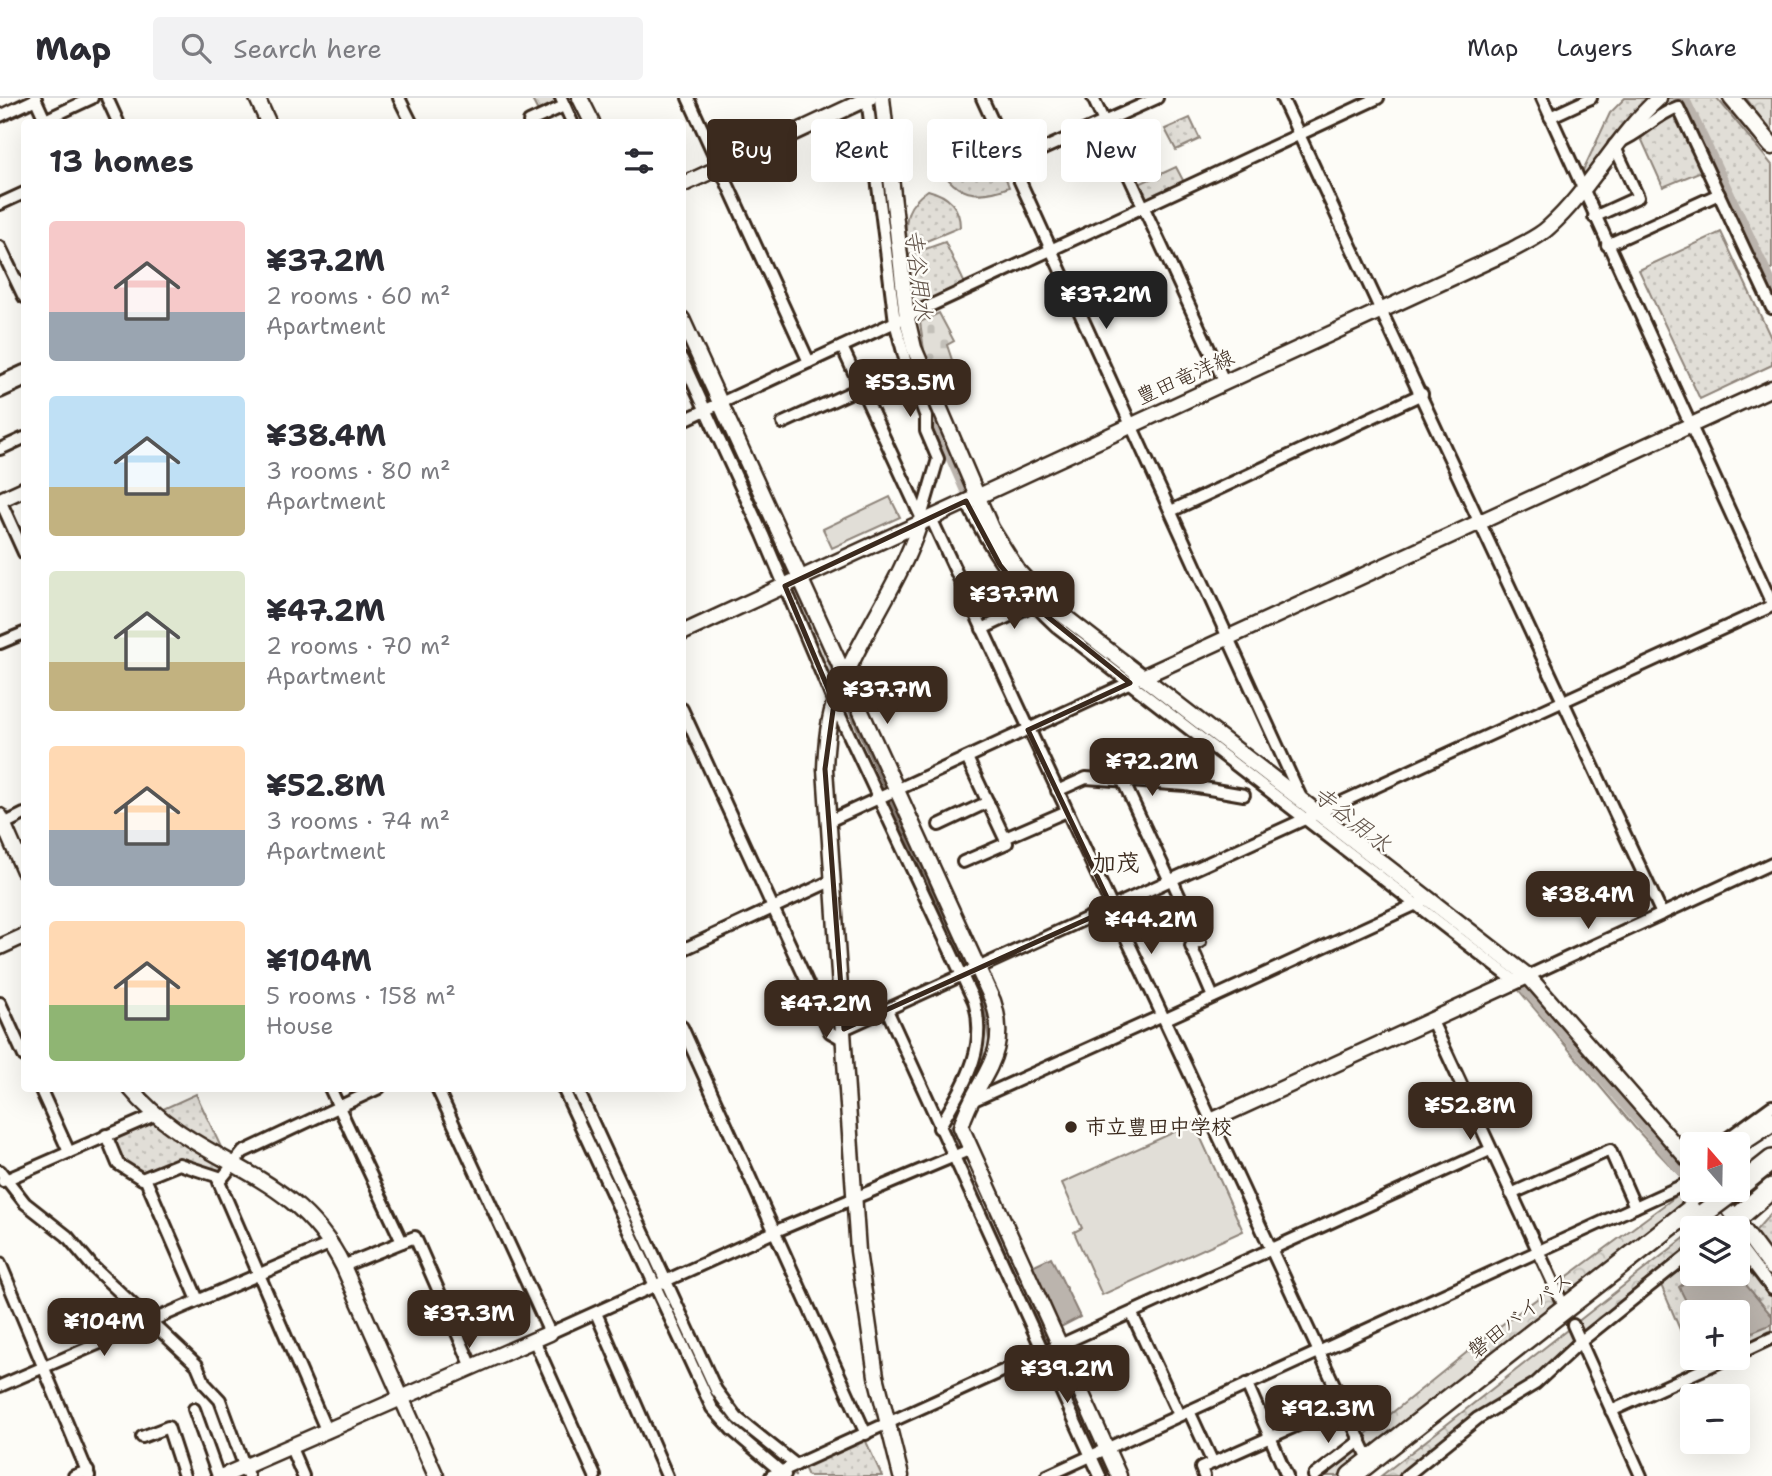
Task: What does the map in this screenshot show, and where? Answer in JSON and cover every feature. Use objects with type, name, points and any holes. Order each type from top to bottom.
[{"type":"highway","points":[[1750,1135],[1772,1121]]},
{"type":"highway","name":"磐田バイパス","points":[[1750,1167],[1772,1146]]},
{"type":"highway","name":"磐田バイパス","points":[[1750,1174],[1772,1160]]},
{"type":"highway","points":[[1740,1216],[1772,1189]]},
{"type":"highway","name":"磐田バイパス","points":[[1351,1476],[1682,1202]]},
{"type":"highway","name":"磐田バイパス","points":[[1370,1476],[1683,1202]]},
{"type":"main road","points":[[1732,98],[1772,146]]},
{"type":"street","points":[[47,119],[92,98]]},
{"type":"street","points":[[107,98],[117,119]]},
{"type":"street","points":[[257,98],[267,119]]},
{"type":"street","points":[[400,98],[410,119]]},
{"type":"street","points":[[580,98],[590,119]]},
{"type":"street","points":[[688,98],[707,141]]},
{"type":"street","points":[[797,131],[868,98],[907,367],[926,417],[926,431],[938,459],[924,520],[902,570],[846,675],[834,704],[826,742],[825,769],[854,1199],[869,1332],[886,1426],[901,1476]]},
{"type":"street","points":[[881,98],[901,320],[971,499],[1000,565],[1033,605],[1303,803]]},
{"type":"street","points":[[982,98],[992,119]]},
{"type":"street","points":[[1094,98],[1104,119]]},
{"type":"street","points":[[1112,119],[1157,98]]},
{"type":"street","points":[[1282,98],[1662,914]]},
{"type":"street","points":[[686,419],[1378,98]]},
{"type":"street","points":[[686,718],[830,1032],[844,1035],[887,1010],[1772,605],[1581,190],[1542,98]]},
{"type":"street","points":[[1550,117],[1591,98]]},
{"type":"street","name":"豊田竜洋線","points":[[686,631],[1512,250],[1547,229],[1581,190],[1615,144],[1659,98]]},
{"type":"street","points":[[0,116],[36,99],[45,119]]},
{"type":"street","points":[[534,119],[563,102],[571,119]]},
{"type":"street","points":[[1594,217],[1638,197],[1615,144],[1632,137],[1654,118],[1678,107],[1772,308]]},
{"type":"street","points":[[686,183],[707,174]]},
{"type":"street","points":[[725,182],[809,362]]},
{"type":"street","points":[[1021,182],[1303,803],[1312,816]]},
{"type":"street","points":[[1133,182],[1224,383]]},
{"type":"street","points":[[0,204],[21,194]]},
{"type":"street","points":[[1607,245],[1719,194]]},
{"type":"street","points":[[0,247],[21,291]]},
{"type":"street","points":[[686,328],[721,403],[793,582],[834,704],[974,1002],[980,1030],[979,1047],[939,1128]]},
{"type":"street","points":[[842,347],[924,520],[982,629],[1163,1018],[1213,1119],[1366,1453]]},
{"type":"street","points":[[783,423],[907,367]]},
{"type":"street","points":[[686,368],[793,582],[846,675],[996,1010],[999,1035],[992,1068],[961,1127],[969,1150],[1119,1476]]},
{"type":"street","points":[[0,382],[21,372]]},
{"type":"street","points":[[0,392],[21,382]]},
{"type":"street","points":[[828,821],[1772,388]]},
{"type":"street","points":[[1171,511],[1422,394]]},
{"type":"street","points":[[0,449],[21,439]]},
{"type":"street","points":[[21,490],[0,500],[21,547]]},
{"type":"street","points":[[971,499],[1007,556],[1038,595],[1136,680],[1521,979],[1680,1151]]},
{"type":"street","points":[[982,629],[1033,605]]},
{"type":"street","points":[[0,643],[21,634]]},
{"type":"street","points":[[963,862],[1007,843],[967,758]]},
{"type":"street","points":[[1057,791],[1086,778],[1186,785],[1244,795]]},
{"type":"street","points":[[1123,781],[1199,942],[1191,946],[1213,997]]},
{"type":"street","points":[[939,825],[988,802]]},
{"type":"street","points":[[1005,838],[1067,811]]},
{"type":"street","points":[[21,815],[1,822],[21,865]]},
{"type":"street","points":[[1213,1119],[1772,863]]},
{"type":"street","points":[[686,948],[834,880]]},
{"type":"street","points":[[955,1099],[972,1104],[1422,902]]},
{"type":"street","points":[[0,947],[21,937]]},
{"type":"street","points":[[0,1003],[21,1049]]},
{"type":"street","points":[[887,1010],[1100,1476]]},
{"type":"street","points":[[1431,1019],[1560,1298]]},
{"type":"street","points":[[686,1036],[866,1434]]},
{"type":"street","points":[[42,1092],[69,1152]]},
{"type":"street","points":[[134,1092],[180,1133],[293,1200],[332,1243],[436,1476]]},
{"type":"street","points":[[332,1092],[402,1242]]},
{"type":"street","points":[[327,1432],[219,1182],[243,1152],[370,1092]]},
{"type":"street","points":[[440,1092],[550,1333]]},
{"type":"street","points":[[565,1092],[712,1408],[780,1474],[1490,1150]]},
{"type":"street","points":[[579,1092],[726,1405],[737,1418],[796,1465]]},
{"type":"street","points":[[1736,1132],[1772,1106]]},
{"type":"street","points":[[157,1114],[2,1177],[25,1203],[67,1236],[93,1267],[197,1365],[205,1384],[220,1400],[246,1471]]},
{"type":"street","points":[[106,1135],[118,1164],[142,1179],[179,1164],[222,1178]]},
{"type":"street","points":[[194,1409],[221,1476],[246,1471],[401,1398],[654,1288],[776,1231],[969,1150]]},
{"type":"street","points":[[1511,1194],[1609,1150],[1635,1207]]},
{"type":"street","points":[[145,1178],[198,1300]]},
{"type":"street","points":[[1047,1476],[1635,1207],[1680,1196]]},
{"type":"street","points":[[1704,1202],[1718,1216]]},
{"type":"street","points":[[343,1266],[415,1237],[472,1367]]},
{"type":"street","points":[[0,1386],[332,1243]]},
{"type":"street","points":[[1750,1247],[1772,1268]]},
{"type":"street","points":[[1750,1260],[1772,1289]]},
{"type":"street","points":[[1406,1476],[1478,1418],[1535,1384],[1580,1342],[1680,1262]]},
{"type":"street","points":[[0,1263],[88,1473],[74,1476]]},
{"type":"street","points":[[596,1312],[667,1476]]},
{"type":"street","points":[[1132,1314],[1213,1463]]},
{"type":"street","points":[[1573,1325],[1640,1476]]},
{"type":"street","points":[[1750,1348],[1772,1338]]},
{"type":"street","points":[[534,1340],[594,1476]]},
{"type":"street","points":[[1611,1411],[1702,1370]]},
{"type":"street","points":[[1247,1384],[1287,1476]]},
{"type":"street","points":[[1204,1476],[1201,1468],[1345,1404]]},
{"type":"street","points":[[142,1437],[168,1427],[184,1476]]},
{"type":"street","points":[[1314,1476],[1361,1440]]},
{"type":"street","points":[[291,1448],[303,1476]]},
{"type":"highlighted area","points":[[966,501],[1000,565],[1033,605],[1130,683],[1028,730],[1112,908],[844,1029],[825,769],[834,703],[785,586]]},
{"type":"green space","points":[[531,98],[561,98],[562,101],[540,115]]},
{"type":"green space","points":[[869,98],[882,98],[885,119],[872,119]]},
{"type":"green space","points":[[1625,98],[1654,98],[1643,103],[1585,184],[1578,181],[1610,113]]},
{"type":"green space","points":[[1667,98],[1717,98],[1772,165],[1772,270],[1761,274],[1678,100],[1637,128]]},
{"type":"green space","points":[[1746,98],[1772,98],[1772,133]]},
{"type":"green space","points":[[1678,114],[1704,170],[1663,187],[1641,138],[1658,123]]},
{"type":"green space","points":[[1190,118],[1200,139],[1176,150],[1165,129]]},
{"type":"green space","points":[[1176,167],[1185,184],[1146,200],[1139,184],[1161,182],[1161,174]]},
{"type":"green space","points":[[880,182],[893,182],[916,353],[1019,571],[1528,976],[1680,1152],[1680,1176],[1635,1128],[1512,982],[1042,614],[966,501],[929,416],[901,335]]},
{"type":"green space","points":[[951,182],[1007,182],[1009,187],[980,194],[955,186]]},
{"type":"green space","points":[[928,190],[951,202],[958,213],[960,227],[912,247],[906,241],[907,218],[912,206]]},
{"type":"green space","points":[[1721,232],[1772,340],[1772,365],[1700,399],[1639,270]]},
{"type":"green space","points":[[945,242],[966,286],[909,313],[903,257]]},
{"type":"green space","points":[[939,313],[954,341],[947,345],[954,366],[947,371],[953,388],[940,395],[925,357],[920,322]]},
{"type":"green space","points":[[686,328],[989,993],[999,1035],[961,1127],[1119,1476],[1102,1476],[939,1128],[974,1061],[974,1001],[686,368]]},
{"type":"green space","points":[[890,497],[900,517],[832,548],[823,529]]},
{"type":"green space","points":[[196,1094],[227,1160],[222,1178],[175,1161],[145,1178],[118,1164],[106,1135]]},
{"type":"green space","points":[[1194,1123],[1243,1231],[1102,1295],[1074,1232],[1082,1228],[1062,1183]]},
{"type":"green space","points":[[1680,1193],[1680,1202],[1689,1202],[1338,1476],[1314,1476],[1492,1332]]},
{"type":"green space","points":[[1772,1212],[1772,1268],[1750,1237]]},
{"type":"green space","points":[[1680,1241],[1680,1265],[1535,1384],[1467,1422],[1399,1476],[1381,1476]]},
{"type":"green space","points":[[1750,1262],[1772,1294],[1772,1338],[1750,1348],[1750,1300],[1680,1300],[1680,1330],[1661,1285],[1680,1270],[1680,1286],[1750,1286]]},
{"type":"green space","points":[[863,1435],[882,1476],[808,1476],[802,1463]]},
{"type":"shaded area","points":[[1051,1257],[1080,1317],[1059,1328],[1030,1267]]},
{"type":"shaded area","points":[[1747,1286],[1772,1316],[1772,1324],[1750,1333],[1750,1300],[1686,1300],[1679,1287]]},
{"type":"waterway","points":[[572,98],[582,119]]},
{"type":"waterway","name":"寺谷用水","points":[[873,98],[896,283]]},
{"type":"waterway","points":[[1681,98],[1772,291]]},
{"type":"waterway","points":[[686,349],[711,404]]},
{"type":"waterway","name":"寺谷用水","points":[[907,350],[967,488]]},
{"type":"waterway","points":[[714,410],[755,496]]},
{"type":"waterway","points":[[806,607],[837,682]]},
{"type":"waterway","points":[[842,694],[885,790]]},
{"type":"waterway","points":[[888,796],[967,969]]},
{"type":"waterway","name":"寺谷用水","points":[[1509,970],[1524,983],[1680,1165]]},
{"type":"waterway","points":[[959,1150],[951,1129],[990,1044],[984,1005],[970,975]]},
{"type":"waterway","points":[[573,1092],[639,1238]]},
{"type":"waterway","points":[[961,1156],[1049,1347]]},
{"type":"waterway","name":"寺谷用水","points":[[1750,1252],[1772,1280]]},
{"type":"waterway","points":[[1052,1353],[1095,1449]]},
{"type":"waterway","points":[[731,1422],[785,1466]]},
{"type":"waterway","points":[[1098,1455],[1108,1476]]},
{"type":"waterway","points":[[790,1471],[795,1476]]},
{"type":"place","name":"市立豊田中学校","points":[[1071,1127]]},
{"type":"district","name":"加茂","points":[[1116,863]]}]
